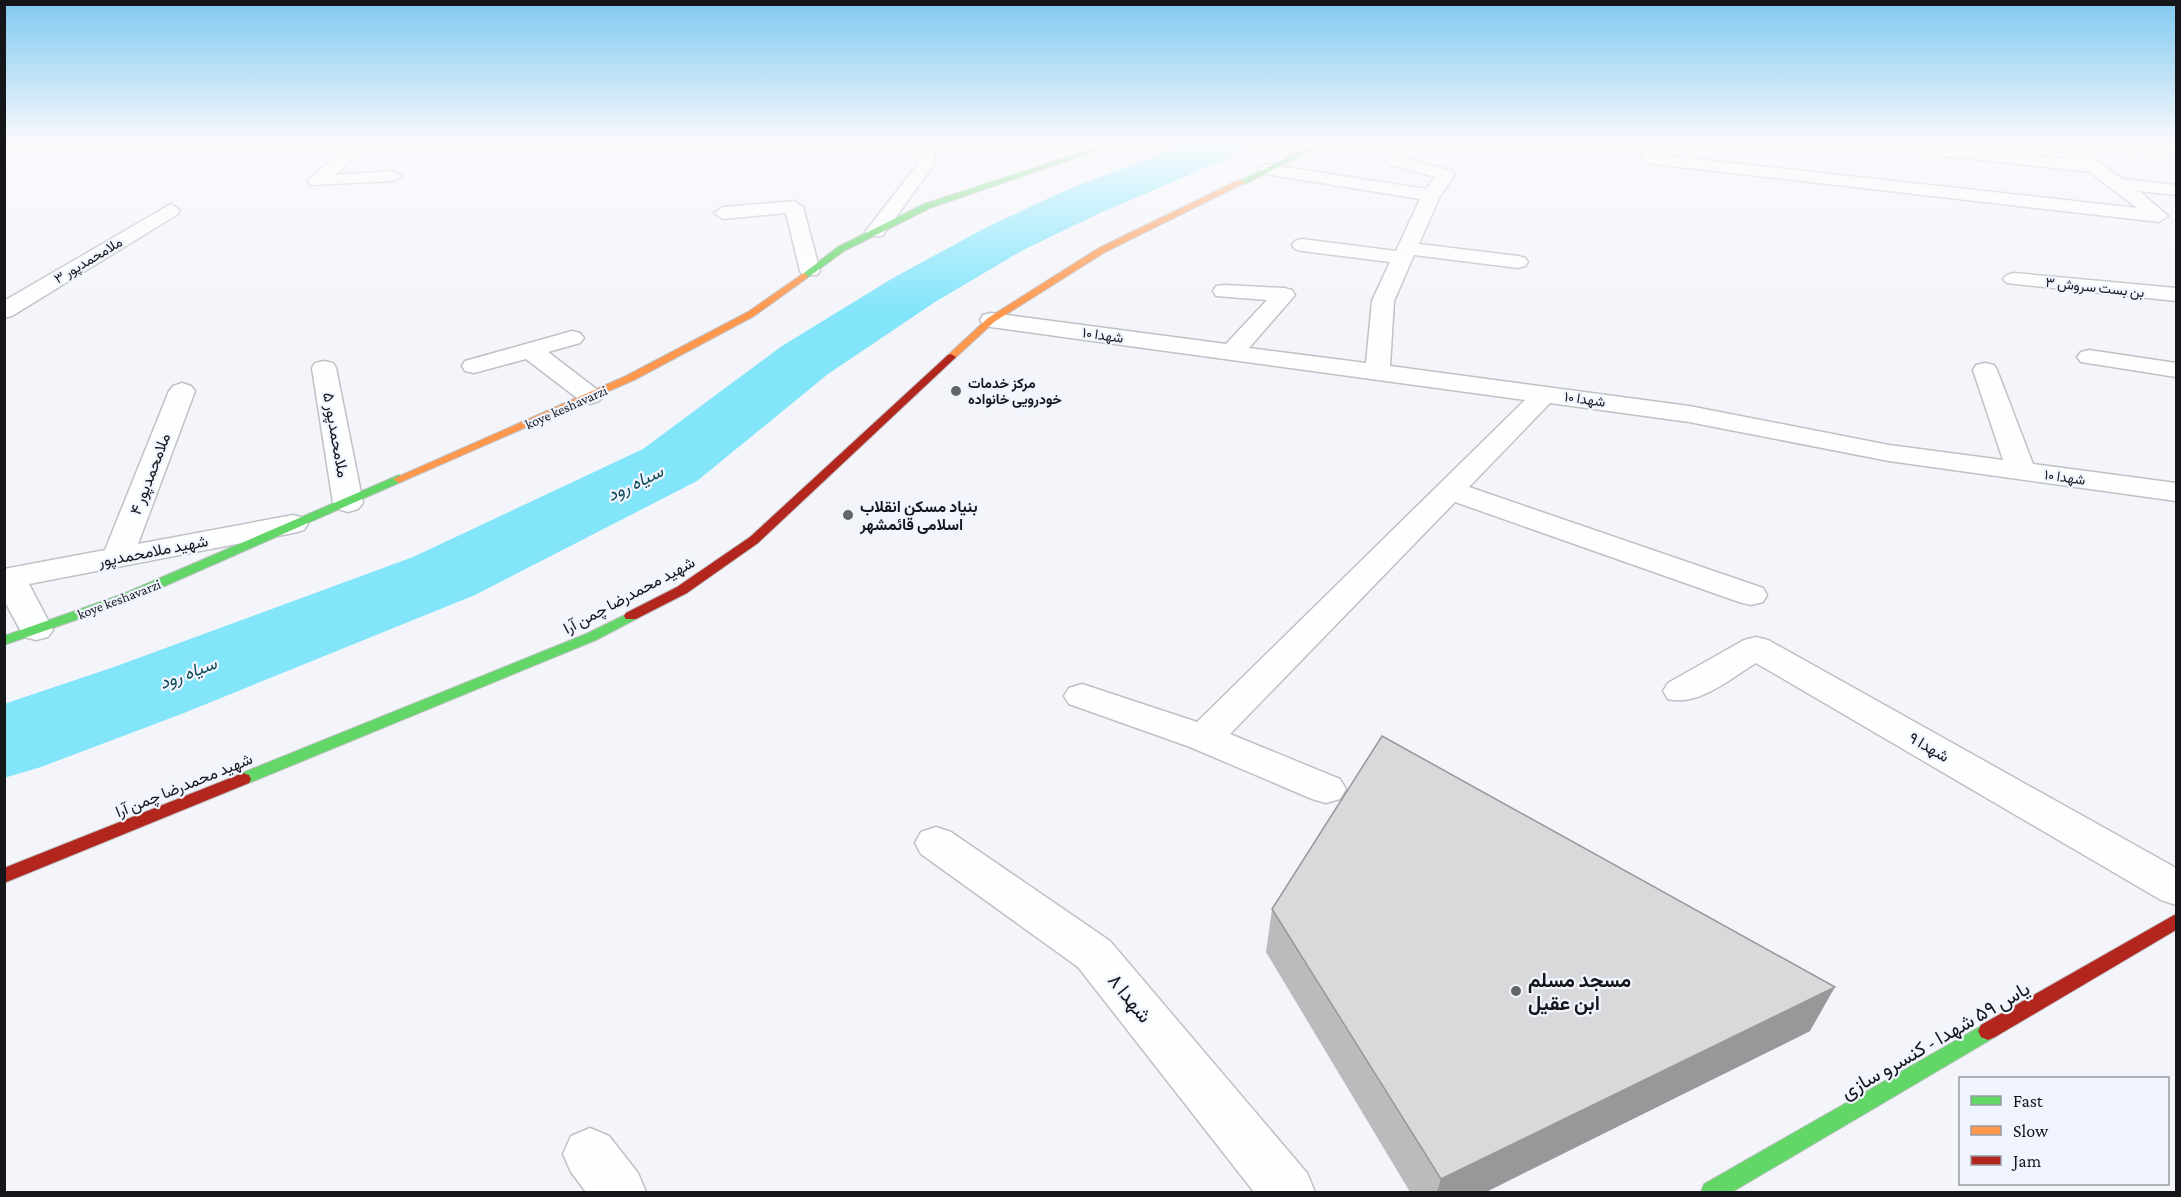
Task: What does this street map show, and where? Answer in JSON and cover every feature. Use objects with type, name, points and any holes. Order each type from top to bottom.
[{"type":"street","points":[[875,232],[899,201]]},
{"type":"street","name":"koye keshavarzi","points":[[4,641],[128,597],[630,378],[751,314],[841,249],[927,206],[942,201]]},
{"type":"street","name":"شهید محمدرضا چمن آرا","points":[[4,876],[591,637],[682,590],[754,540],[992,320],[1102,250],[1201,201]]},
{"type":"street","points":[[1377,372],[1383,301],[1428,201]]},
{"type":"street","points":[[1996,201],[2169,222]]},
{"type":"street","points":[[2140,201],[2169,222]]},
{"type":"street","points":[[723,213],[794,207],[810,271]]},
{"type":"street","name":"ملامحمدپور ۳","points":[[4,311],[171,210]]},
{"type":"street","points":[[1302,245],[1518,262]]},
{"type":"street","name":"بن بست سروش ۳","points":[[2014,279],[2176,295]]},
{"type":"street","points":[[1224,291],[1284,295],[1232,352]]},
{"type":"street","name":"شهدا ۱۰","points":[[992,320],[1689,414],[1889,453],[2176,492]]},
{"type":"street","points":[[474,366],[572,338]]},
{"type":"street","points":[[530,350],[590,396]]},
{"type":"street","points":[[2089,357],[2176,370]]},
{"type":"street","name":"ملامحمدپور ۵","points":[[324,368],[348,502]]},
{"type":"street","points":[[1985,370],[2021,471]]},
{"type":"street","name":"ملامحمدپور ۴","points":[[118,557],[182,390]]},
{"type":"street","points":[[1204,738],[1545,394]]},
{"type":"street","points":[[1450,490],[1751,595]]},
{"type":"street","name":"شهید ملامحمدپور","points":[[8,578],[301,523]]},
{"type":"street","points":[[8,578],[36,630]]},
{"type":"street","name":"شهدا ۹","points":[[1681,690],[1756,648],[2176,888]]},
{"type":"street","points":[[1082,696],[1204,738],[1326,789]]},
{"type":"street","name":"شهدا ۸","points":[[936,843],[1094,954],[1287,1192]]},
{"type":"street","name":"یاس ۵۹ شهدا - کنسرو سازی","points":[[1712,1192],[2176,921]]},
{"type":"building","name":"مسجد مسلم ابن عقیل","points":[[1382,736],[1835,987],[1441,1179],[1272,909]]},
{"type":"waterway","name":"سیاه رود","points":[[4,742],[149,690],[444,576],[670,465],[805,360],[914,290],[1004,239],[1085,201]]},
{"type":"traffic: fast","points":[[804,276],[841,249],[927,206],[942,201]]},
{"type":"traffic: fast","points":[[4,641],[128,597],[399,479]]},
{"type":"traffic: fast","points":[[243,779],[591,637],[631,616]]},
{"type":"traffic: fast","points":[[1712,1192],[1988,1031]]},
{"type":"traffic: slow","points":[[951,357],[991,320],[1102,250],[1203,201]]},
{"type":"traffic: slow","points":[[399,479],[630,378],[751,314],[804,276]]},
{"type":"traffic: jam","points":[[631,616],[682,590],[754,540],[951,357]]},
{"type":"traffic: jam","points":[[4,876],[243,779]]},
{"type":"traffic: jam","points":[[1988,1031],[2176,921]]},
{"type":"place","name":"مرکز خدمات خودرویی خانواده","points":[[956,391]]},
{"type":"place","name":"بنیاد مسکن انقلاب اسلامی قائمشهر","points":[[848,515]]},
{"type":"place","name":"مسجد مسلم ابن عقیل","points":[[1516,991]]}]
